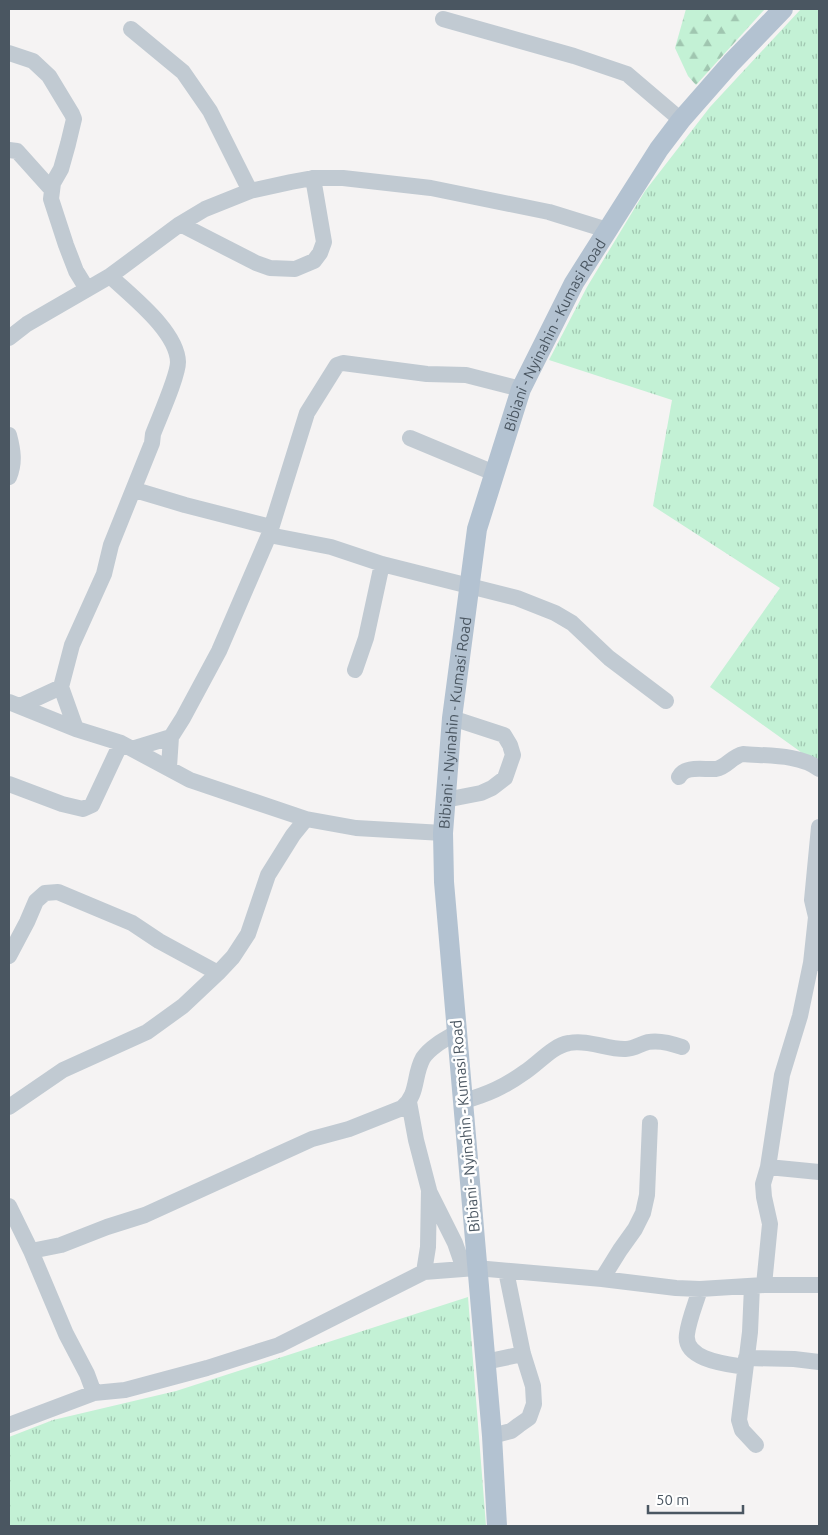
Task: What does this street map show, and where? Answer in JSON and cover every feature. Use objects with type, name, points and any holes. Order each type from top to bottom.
[{"type":"main road","name":"Bibiani - Nyinahin - Kumasi Road","points":[[497,1526],[492,1436],[485,1362],[470,1269],[464,1101],[444,882],[443,833],[452,718],[477,530],[521,390],[574,283],[659,149],[681,120],[731,63],[783,9]]},
{"type":"street","points":[[443,19],[574,56],[627,74],[681,120]]},
{"type":"street","points":[[131,29],[183,72],[210,111],[250,191]]},
{"type":"street","points":[[9,54],[33,61],[49,76],[74,119],[68,144],[52,190],[51,199],[76,271],[88,289]]},
{"type":"street","points":[[9,150],[17,151],[52,190]]},
{"type":"street","points":[[180,224],[270,268],[295,269],[314,261],[320,253],[324,242],[313,178]]},
{"type":"street","points":[[9,338],[27,324],[110,276],[180,224],[205,209],[250,191],[313,178],[343,178],[431,188],[549,212],[607,230]]},
{"type":"street","points":[[76,729],[61,687],[72,645],[104,574],[111,545],[152,443],[153,434],[177,368],[178,360],[168,335],[110,276]]},
{"type":"street","points":[[169,767],[171,737],[219,651],[270,531],[307,414],[337,365],[343,363],[427,374],[466,376],[521,390]]},
{"type":"street","points":[[9,435],[14,450],[12,470],[9,477]]},
{"type":"street","points":[[410,438],[494,473]]},
{"type":"street","points":[[134,490],[270,531],[331,547],[382,564],[517,598],[555,613],[572,623],[626,672],[666,700]]},
{"type":"street","points":[[355,670],[366,638],[382,564]]},
{"type":"street","points":[[15,704],[61,687]]},
{"type":"street","points":[[15,704],[76,729],[127,746],[190,780],[306,819],[356,828],[443,833]]},
{"type":"street","points":[[445,800],[481,793],[492,788],[505,778],[513,755],[504,735],[452,718]]},
{"type":"street","points":[[9,784],[62,804],[83,809],[92,805],[127,746],[171,737]]},
{"type":"street","points":[[679,778],[682,773],[691,770],[718,769],[735,756],[743,754],[803,761],[814,765],[819,770]]},
{"type":"street","points":[[9,1107],[63,1070],[147,1032],[183,1006],[218,973],[233,958],[248,934],[268,875],[293,835],[306,819]]},
{"type":"street","points":[[756,1444],[742,1430],[739,1420],[750,1332],[770,1224],[763,1184],[768,1167],[782,1075],[815,963],[816,917],[812,900],[819,827]]},
{"type":"street","points":[[9,956],[36,900],[45,893],[58,892],[132,923],[218,973]]},
{"type":"street","points":[[31,1251],[61,1245],[145,1215],[312,1139],[349,1130],[402,1108],[410,1102],[414,1094],[417,1075],[423,1059],[434,1046],[458,1032]]},
{"type":"street","points":[[464,1101],[491,1093],[568,1043],[584,1043],[630,1049],[648,1042],[659,1042],[682,1047]]},
{"type":"street","points":[[410,1102],[416,1140],[429,1190],[470,1269]]},
{"type":"street","points":[[602,1279],[635,1229],[643,1213],[647,1195],[650,1123]]},
{"type":"street","points":[[768,1167],[819,1172]]},
{"type":"street","points":[[424,1272],[428,1246],[429,1190]]},
{"type":"street","points":[[9,1206],[94,1393]]},
{"type":"street","points":[[9,1425],[94,1393],[134,1387],[207,1368],[279,1345],[424,1272],[470,1269],[506,1271],[700,1289],[758,1285],[819,1285]]},
{"type":"street","points":[[492,1436],[511,1431],[529,1418],[534,1404],[533,1386],[523,1354],[506,1271]]},
{"type":"street","points":[[700,1289],[687,1334],[687,1342],[698,1355],[714,1361],[746,1363],[794,1359],[819,1362]]},
{"type":"street","points":[[485,1362],[523,1354]]},
{"type":"green space","points":[[686,9],[765,9],[696,85],[688,76],[675,48]]},
{"type":"green space","points":[[801,9],[819,9],[819,765],[710,687],[780,588],[653,506],[672,400],[549,360],[587,287],[645,191],[710,107]]},
{"type":"green space","points":[[468,1297],[486,1526],[9,1526],[9,1437],[53,1420],[176,1391]]}]
